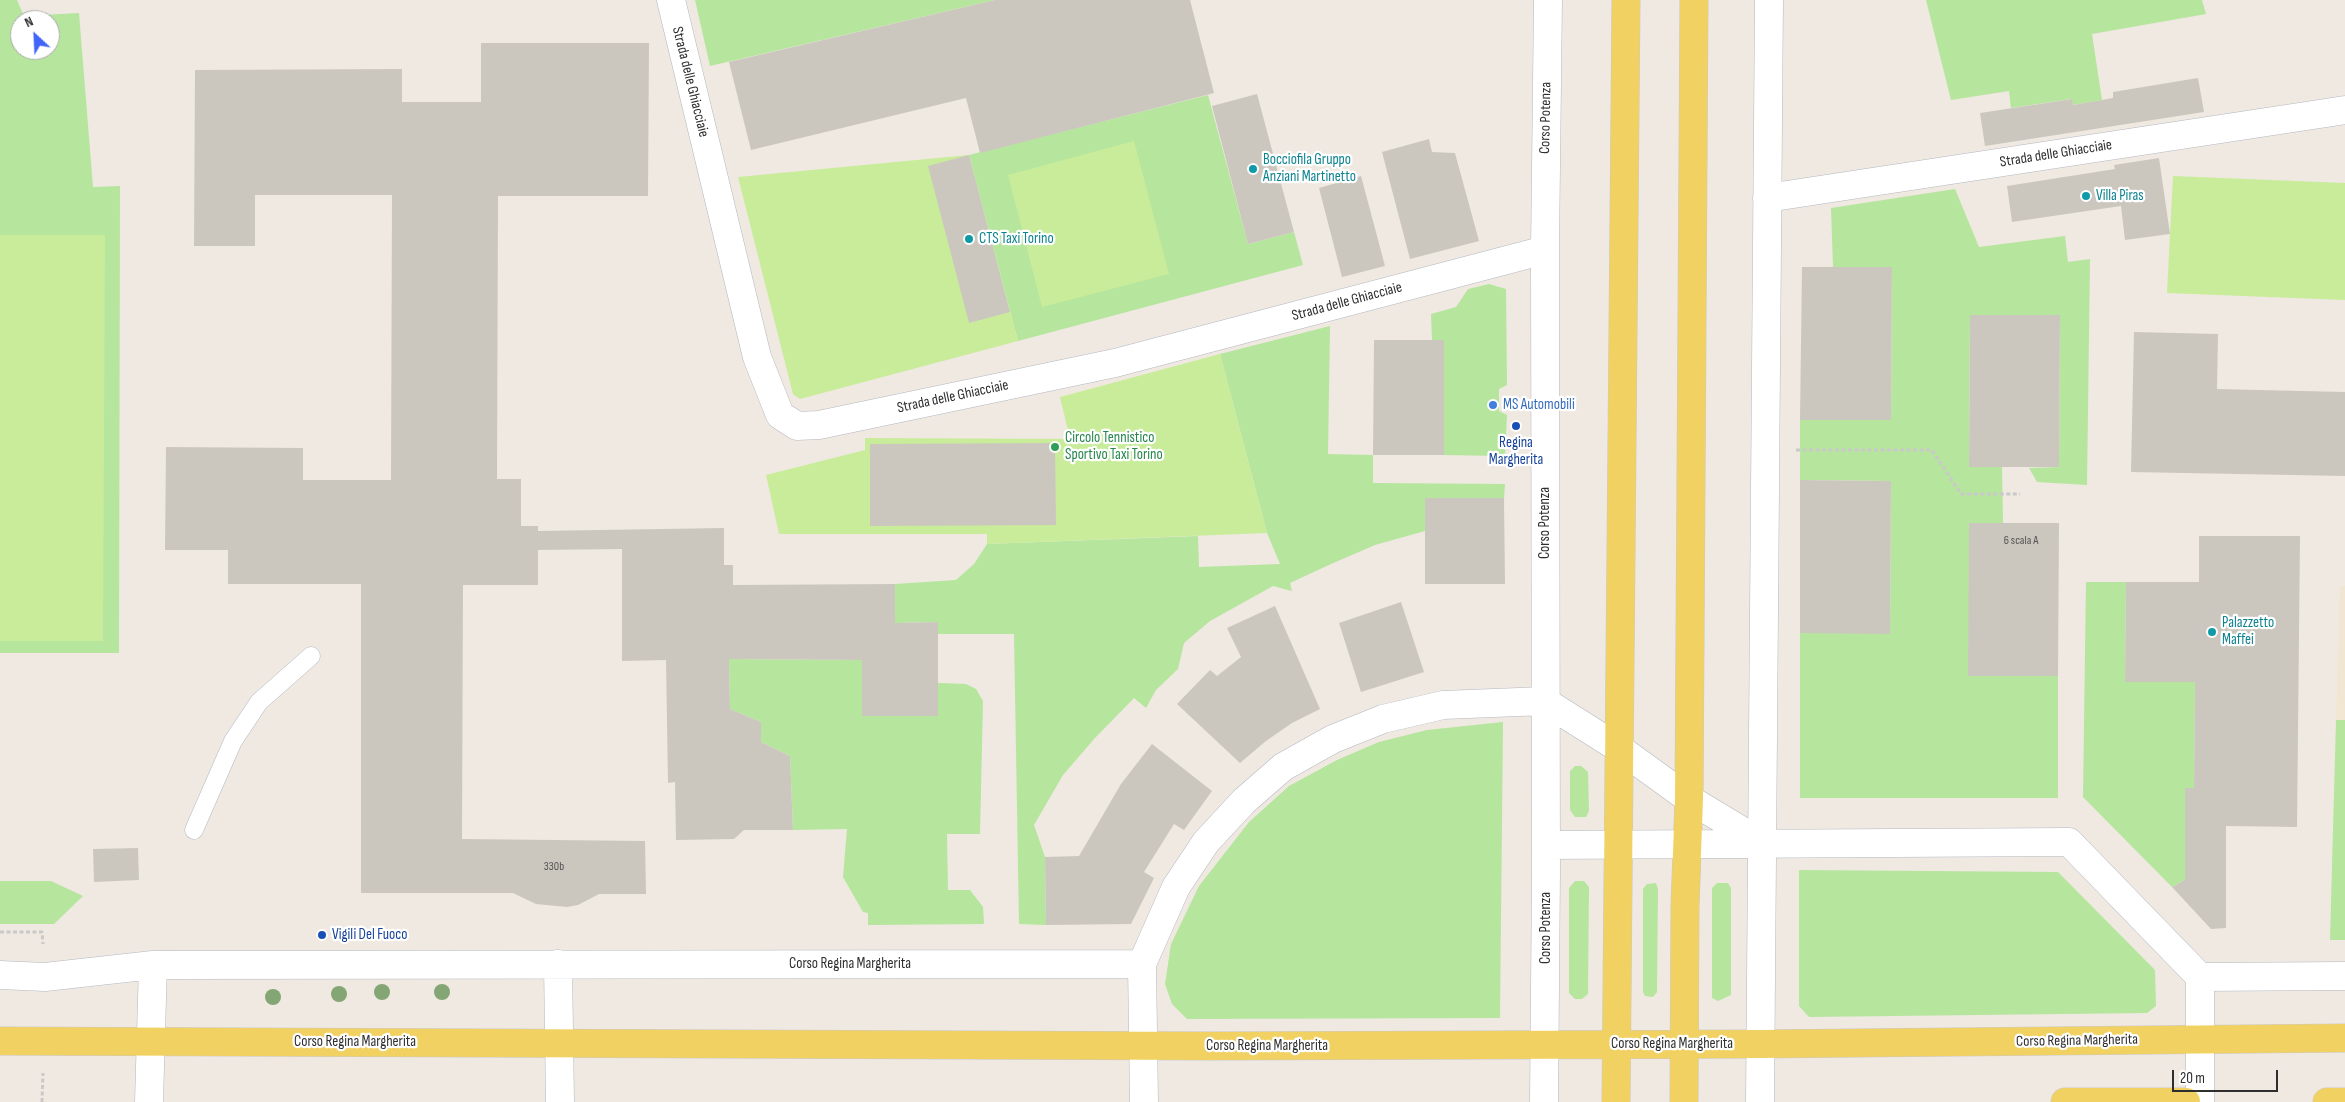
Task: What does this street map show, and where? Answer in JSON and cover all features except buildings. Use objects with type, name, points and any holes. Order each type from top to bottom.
[{"type":"main road","points":[[1616,1102],[1626,0]]},
{"type":"main road","points":[[1684,1102],[1689,799],[1694,0]]},
{"type":"main road","name":"Corso Regina Margherita","points":[[0,1040],[1142,1046],[1684,1045],[2345,1038]]},
{"type":"main road","points":[[2065,1102],[2186,1102]]},
{"type":"main road","points":[[2327,1102],[2345,1102]]},
{"type":"street","name":"Strada delle Ghiacciaie","points":[[670,0],[757,357],[780,415],[796,426],[819,425],[1115,363],[1545,250]]},
{"type":"street","name":"Corso Potenza","points":[[1544,1102],[1546,845],[1544,701],[1545,250],[1548,0]]},
{"type":"street","points":[[1760,1102],[1768,0]]},
{"type":"street","name":"Strada delle Ghiacciaie","points":[[1767,198],[2345,110]]},
{"type":"street","points":[[1144,1102],[1142,964],[1176,886],[1206,842],[1244,801],[1283,767],[1333,739],[1382,719],[1443,705],[1544,701],[1620,749],[1689,799],[1762,843]]},
{"type":"street","points":[[1546,845],[2069,842],[2200,977],[2200,1102]]},
{"type":"street","points":[[558,964],[560,1102]]},
{"type":"street","name":"Corso Regina Margherita","points":[[0,976],[45,976],[153,965],[1142,964]]},
{"type":"street","points":[[149,1102],[153,965]]},
{"type":"street","points":[[2200,977],[2345,976]]},
{"type":"lane","points":[[194,830],[233,741],[259,702],[311,656]]},
{"type":"path","points":[[1766,451],[1932,450],[1961,494],[2020,494]]},
{"type":"path","points":[[0,932],[42,932]]},
{"type":"shaded area","points":[[2340,586],[2345,586],[2345,940],[2330,940]]},
{"type":"green space","points":[[0,0],[17,0],[21,10],[10,10],[10,60],[60,60],[60,14],[79,13],[93,187],[120,186],[119,653],[0,653]]},
{"type":"green space","points":[[695,0],[995,0],[710,66]]},
{"type":"green space","points":[[1926,0],[2202,0],[2206,14],[2092,34],[2102,100],[2073,105],[2071,99],[2011,108],[2009,91],[1951,100]]},
{"type":"green space","points":[[1208,95],[1248,244],[1294,232],[1303,265],[1018,341],[969,155]]},
{"type":"green space","points":[[1134,141],[1169,274],[1042,307],[1008,175]]},
{"type":"green space","points":[[969,155],[1018,341],[800,399],[793,394],[738,177]]},
{"type":"green space","points":[[2173,176],[2345,183],[2345,300],[2167,293]]},
{"type":"green space","points":[[1955,189],[1979,247],[2065,236],[2068,262],[2090,259],[2087,485],[2037,482],[2029,468],[2059,467],[2060,315],[1970,315],[1969,467],[2002,467],[2003,523],[1969,523],[1969,676],[2058,676],[2058,798],[1800,798],[1800,633],[1890,633],[1891,481],[1800,480],[1800,420],[1891,419],[1892,268],[1833,267],[1831,208]]},
{"type":"green space","points":[[0,235],[105,235],[103,641],[0,641]]},
{"type":"green space","points":[[1489,284],[1506,289],[1507,385],[1499,389],[1499,411],[1507,415],[1505,456],[1444,455],[1444,341],[1432,340],[1431,314],[1456,307],[1468,289]]},
{"type":"green space","points":[[1330,326],[1328,454],[1373,455],[1373,483],[1505,484],[1504,498],[1425,498],[1425,531],[1375,545],[1331,564],[1290,583],[1292,591],[1273,586],[1210,621],[1184,643],[1178,669],[1156,690],[1146,708],[1134,698],[1095,738],[1063,775],[1034,825],[1045,857],[1046,925],[1019,924],[1014,634],[938,634],[937,622],[895,623],[895,584],[956,580],[974,564],[987,544],[1198,536],[1199,567],[1280,564],[1267,533],[1220,354]]},
{"type":"green space","name":"Circolo Tennistico Sportivo Taxi Torino","points":[[1220,354],[1267,533],[987,544],[987,534],[779,534],[766,475],[865,450],[865,438],[1070,439],[1060,397]]},
{"type":"green space","points":[[2086,582],[2126,582],[2125,682],[2195,682],[2194,788],[2185,789],[2185,880],[2172,887],[2083,797]]},
{"type":"green space","points":[[729,659],[862,660],[862,716],[937,716],[938,683],[966,684],[976,689],[983,701],[980,834],[947,834],[948,890],[970,890],[983,907],[984,924],[868,925],[868,913],[863,912],[843,877],[847,829],[793,830],[790,756],[761,742],[761,722],[730,709]]},
{"type":"green space","points":[[2336,720],[2345,720],[2345,940],[2330,940]]},
{"type":"green space","points":[[1503,722],[1500,1018],[1187,1019],[1172,1004],[1165,984],[1171,944],[1199,886],[1249,822],[1289,786],[1337,760],[1379,742],[1427,730]]},
{"type":"green space","points":[[1575,766],[1581,766],[1588,772],[1589,811],[1586,817],[1575,817],[1570,810],[1570,771]]},
{"type":"green space","points":[[1799,870],[2058,872],[2155,970],[2156,1006],[2147,1013],[1809,1017],[1799,1006]]},
{"type":"green space","points":[[0,881],[51,881],[83,896],[54,924],[0,924]]},
{"type":"green space","points":[[1575,881],[1584,881],[1589,887],[1588,994],[1582,999],[1575,999],[1569,993],[1569,888]]},
{"type":"green space","points":[[1656,883],[1658,889],[1657,992],[1653,997],[1645,996],[1643,992],[1643,889],[1647,884]]},
{"type":"green space","points":[[1717,883],[1728,883],[1731,888],[1731,995],[1718,1001],[1712,998],[1712,888]]},
{"type":"place","name":"Bocciofila Gruppo Anziani Martinetto","points":[[1253,169]]},
{"type":"place","name":"Villa Piras","points":[[2086,196]]},
{"type":"place","name":"CTS Taxi Torino","points":[[969,239]]},
{"type":"place","name":"MS Automobili","points":[[1493,405]]},
{"type":"place","name":"Regina Margherita","points":[[1516,426]]},
{"type":"place","name":"Circolo Tennistico Sportivo Taxi Torino","points":[[1055,447]]},
{"type":"place","name":"Palazzetto Maffei","points":[[2212,632]]},
{"type":"place","name":"Vigili Del Fuoco","points":[[322,935]]}]
